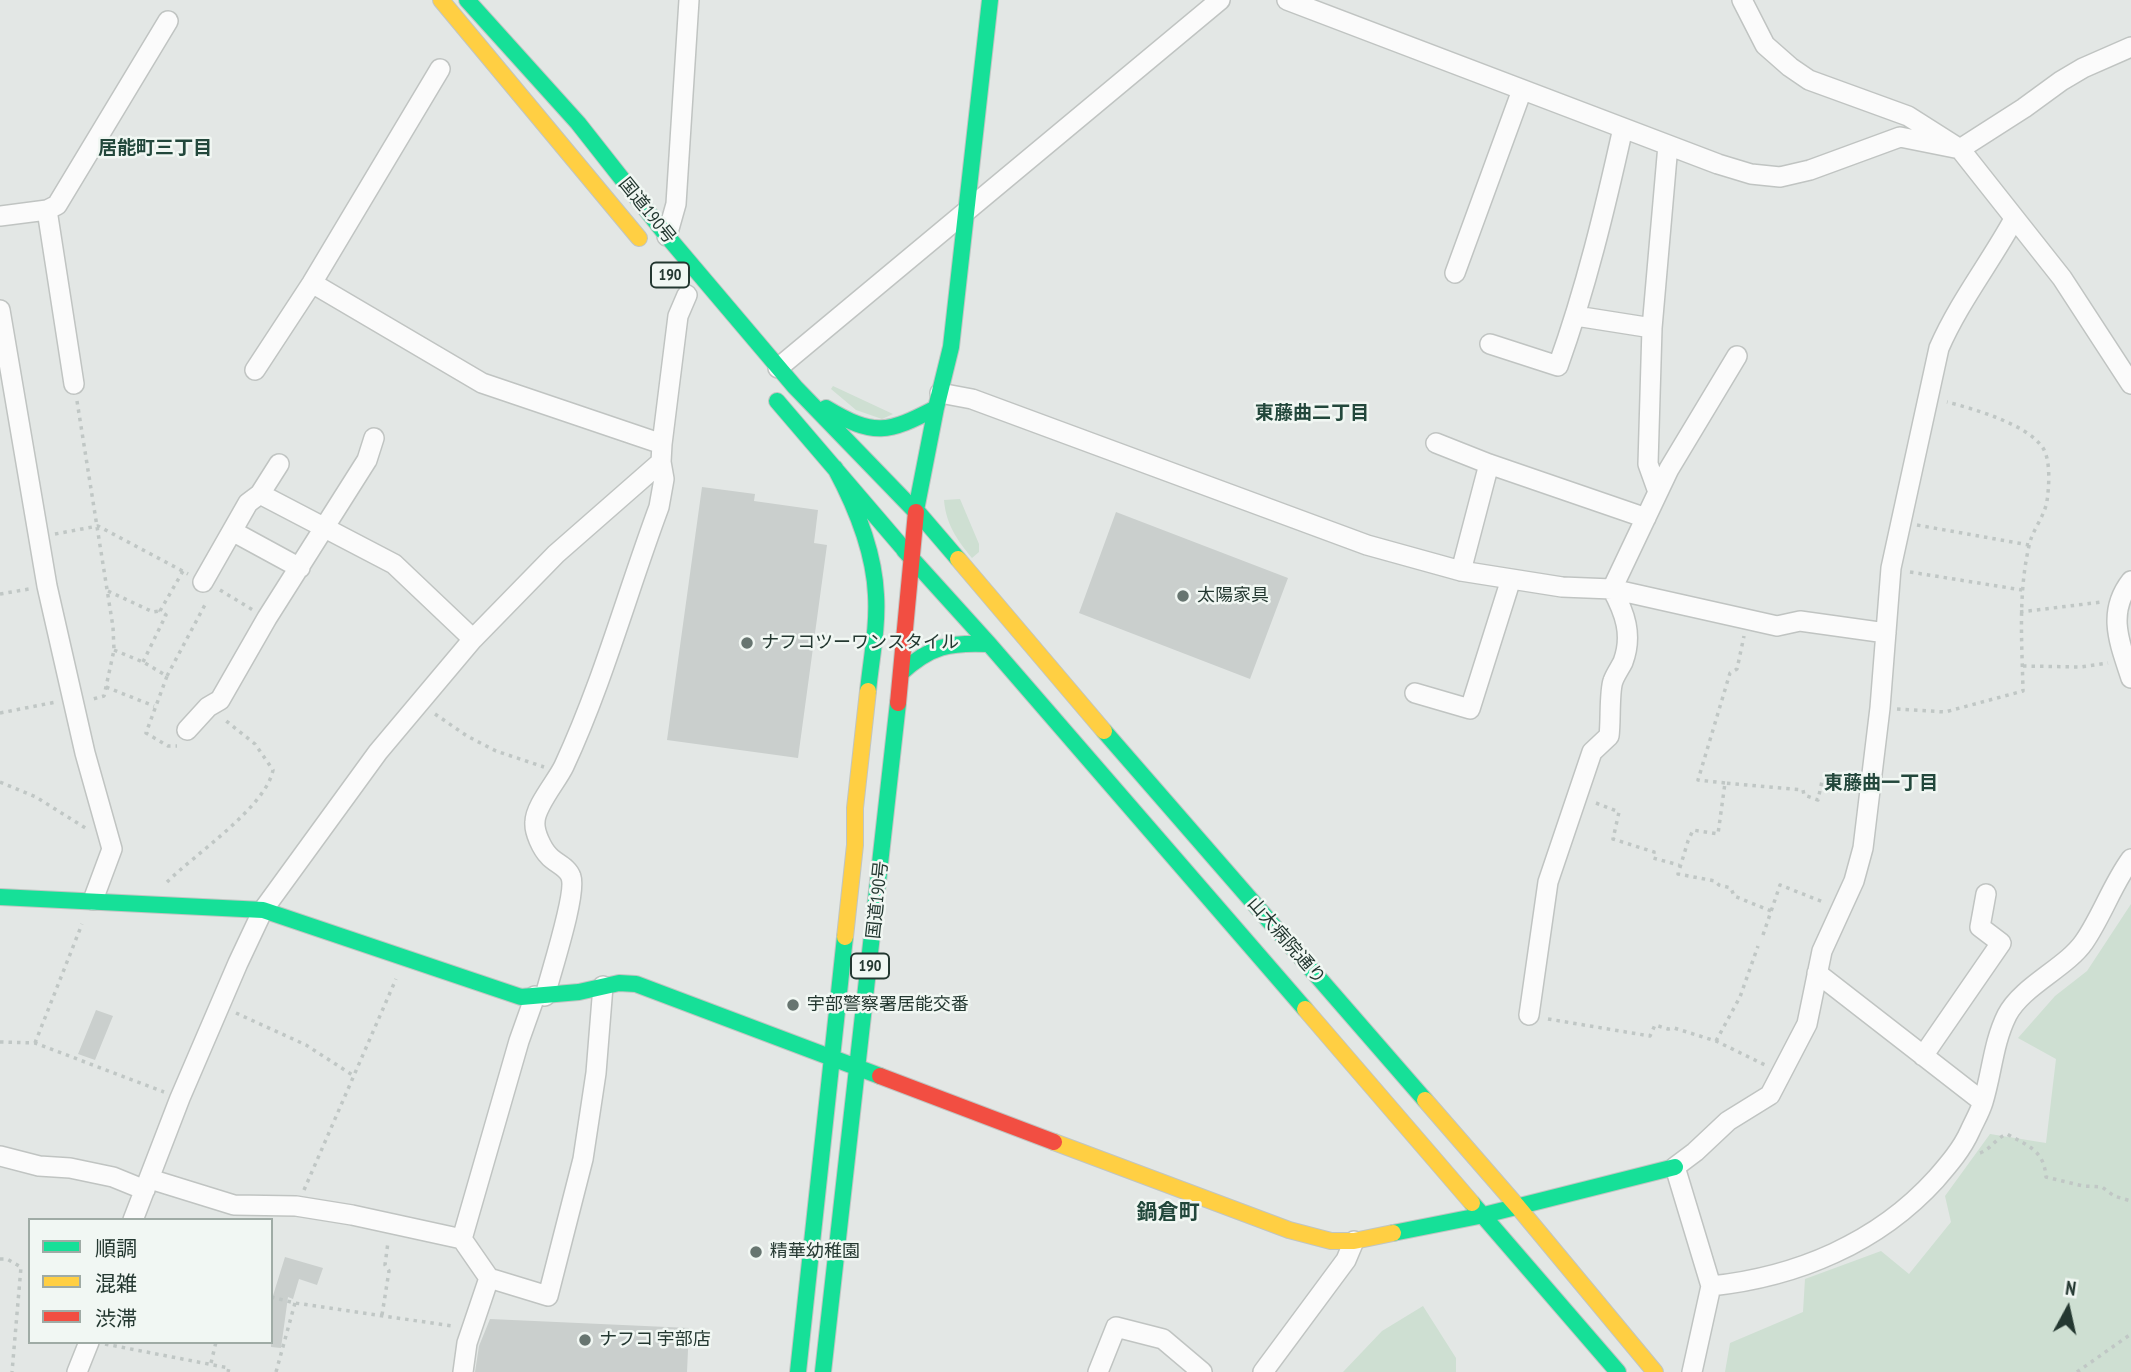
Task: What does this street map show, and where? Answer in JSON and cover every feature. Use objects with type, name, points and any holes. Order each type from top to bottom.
[{"type":"main road","name":"国道190号","points":[[441,0],[653,254]]},
{"type":"main road","name":"国道190号","points":[[467,0],[578,123],[667,236],[794,387],[916,510],[907,554],[901,673],[859,1069],[823,1372]]},
{"type":"main road","points":[[916,510],[951,347],[990,0]]},
{"type":"main road","name":"国道190号","points":[[765,386],[907,554]]},
{"type":"main road","points":[[794,387],[850,424],[866,429],[883,430],[905,425],[938,400]]},
{"type":"main road","name":"国道190号","points":[[798,1372],[833,1058],[855,845],[855,808],[875,628],[873,569],[862,528],[835,468]]},
{"type":"main road","name":"山大病院通り","points":[[916,510],[1133,766],[1518,1207],[1655,1372]]},
{"type":"main road","name":"国道190号","points":[[855,845],[867,809],[897,569],[907,554]]},
{"type":"main road","name":"山大病院通り","points":[[907,554],[989,644],[1618,1372]]},
{"type":"main road","points":[[901,673],[917,658],[935,647],[958,642],[989,644]]},
{"type":"main road","points":[[0,897],[263,910],[521,997],[620,983],[636,984],[1289,1230],[1331,1241],[1354,1241],[1484,1215],[1675,1167]]},
{"type":"street","points":[[667,236],[676,204],[690,0]]},
{"type":"street","points":[[778,368],[1220,0]]},
{"type":"street","points":[[1287,0],[1668,145],[1751,174],[1780,177],[1810,170],[1900,137],[1960,149],[2061,81],[2131,47]]},
{"type":"street","points":[[1742,0],[1765,45],[1808,80],[1908,116],[1960,149],[2062,278],[2131,384]]},
{"type":"street","points":[[0,216],[47,210],[57,205],[168,21]]},
{"type":"street","points":[[255,370],[312,283],[440,69]]},
{"type":"street","points":[[1455,273],[1522,90]]},
{"type":"street","points":[[1490,344],[1558,366],[1576,316],[1603,218],[1623,128]]},
{"type":"street","points":[[1658,492],[1648,464],[1653,328],[1668,145]]},
{"type":"street","points":[[47,210],[74,384]]},
{"type":"street","points":[[1692,1372],[1712,1286],[1675,1167],[1728,1121],[1770,1096],[1807,1024],[1822,951],[1854,881],[1863,848],[1881,708],[1891,568],[1939,348],[1952,317],[1993,257],[2014,219]]},
{"type":"street","points":[[312,283],[482,383],[662,453]]},
{"type":"street","points":[[463,1240],[519,1041],[540,996],[571,896],[572,878],[547,854],[537,835],[534,821],[585,720],[659,506],[664,479],[662,453],[678,316],[687,295]]},
{"type":"street","points":[[0,310],[8,405],[73,701],[112,849],[93,900]]},
{"type":"street","points":[[1576,316],[1653,328]]},
{"type":"street","points":[[1612,589],[1669,469],[1737,356]]},
{"type":"street","points":[[938,400],[972,399],[1367,545],[1461,570],[1562,587],[1612,589],[1777,626],[1800,621],[1886,633]]},
{"type":"street","points":[[187,730],[208,707],[220,700],[267,618],[367,460],[374,438]]},
{"type":"street","points":[[1436,443],[1646,518]]},
{"type":"street","points":[[134,1218],[180,1098],[263,910],[378,752],[473,639],[556,554],[662,453]]},
{"type":"street","points":[[209,584],[232,531],[248,503],[260,494],[279,464]]},
{"type":"street","points":[[1461,570],[1489,464]]},
{"type":"street","points":[[260,494],[394,564],[473,639]]},
{"type":"street","points":[[232,531],[300,568]]},
{"type":"street","points":[[1416,693],[1470,709],[1511,579]]},
{"type":"street","points":[[2128,670],[2117,635],[2120,600],[2131,581]]},
{"type":"street","points":[[1529,1015],[1548,882],[1592,752],[1609,736],[1612,683],[1623,660],[1628,639],[1628,625],[1623,608],[1612,589]]},
{"type":"street","points":[[1712,1286],[1741,1283],[1786,1271],[1843,1251],[1899,1215],[1952,1161],[1969,1135],[1983,1102],[1997,1041],[2008,1013],[2026,993],[2083,944],[2131,859]]},
{"type":"street","points":[[1923,1056],[2001,943],[1980,927],[1986,894]]},
{"type":"street","points":[[1817,973],[1983,1102]]},
{"type":"street","points":[[0,1156],[39,1166],[70,1168],[148,1184],[234,1205],[296,1206],[352,1215],[463,1240],[489,1278],[548,1296],[583,1159],[596,1073],[603,986]]},
{"type":"street","points":[[1263,1372],[1346,1260],[1354,1241]]},
{"type":"street","points":[[463,1372],[467,1343],[489,1278]]},
{"type":"street","points":[[1098,1372],[1116,1327],[1163,1339],[1202,1372]]},
{"type":"street","points":[[77,1372],[90,1344]]},
{"type":"path","points":[[0,713],[104,696],[114,650],[108,591],[74,384]]},
{"type":"path","points":[[1881,708],[1945,712],[2023,691],[2020,612],[2022,590],[2029,545],[2047,502],[2046,456],[2035,440],[1992,414],[1929,397]]},
{"type":"path","points":[[1900,521],[2029,545]]},
{"type":"path","points":[[39,537],[98,526],[209,584],[267,618]]},
{"type":"path","points":[[1891,568],[2022,590]]},
{"type":"path","points":[[160,611],[183,571]]},
{"type":"path","points":[[187,730],[179,746],[169,746],[146,733],[154,706],[209,584]]},
{"type":"path","points":[[0,594],[47,586]]},
{"type":"path","points":[[108,591],[152,612],[160,611],[166,615],[143,662]]},
{"type":"path","points":[[2020,612],[2120,600]]},
{"type":"path","points":[[1747,621],[1737,669],[1730,673],[1698,780],[1802,790],[1804,795],[1818,800],[1822,780],[1870,788]]},
{"type":"path","points":[[114,650],[167,676]]},
{"type":"path","points":[[2023,666],[2128,670]]},
{"type":"path","points":[[106,687],[154,706]]},
{"type":"path","points":[[419,702],[496,751],[561,772]]},
{"type":"path","points":[[158,904],[167,881],[224,834],[270,782],[273,770],[255,744],[208,707]]},
{"type":"path","points":[[0,782],[36,797],[111,843]]},
{"type":"path","points":[[1725,783],[1717,834],[1693,831],[1678,874],[1715,881],[1731,888],[1734,896],[1771,911]]},
{"type":"path","points":[[1577,797],[1619,812],[1613,839],[1654,852],[1653,858],[1679,865]]},
{"type":"path","points":[[1763,935],[1780,884],[1841,910]]},
{"type":"path","points":[[35,1043],[68,954],[93,900]]},
{"type":"path","points":[[1716,1041],[1740,997],[1758,946]]},
{"type":"path","points":[[296,1206],[405,958]]},
{"type":"path","points":[[219,1006],[306,1045],[354,1076]]},
{"type":"path","points":[[1529,1015],[1650,1036],[1655,1025],[1674,1028],[1716,1041],[1783,1073]]},
{"type":"path","points":[[0,1042],[35,1043],[180,1098]]},
{"type":"path","points":[[1952,1161],[1960,1162],[1987,1150],[2007,1133],[2036,1151],[2045,1162],[2046,1177],[2083,1186],[2102,1186],[2114,1196],[2131,1201]]},
{"type":"path","points":[[382,1315],[389,1271],[385,1265],[391,1225]]},
{"type":"path","points":[[0,1259],[7,1259],[21,1267],[12,1372]]},
{"type":"path","points":[[273,1298],[472,1329]]},
{"type":"path","points":[[276,1372],[295,1303]]},
{"type":"path","points":[[2077,1372],[2131,1334]]},
{"type":"path","points":[[102,1344],[211,1363],[229,1368],[228,1372]]},
{"type":"path","points":[[211,1363],[216,1344]]},
{"type":"green space","points":[[833,386],[893,414],[882,419],[856,410],[831,389]]},
{"type":"green space","points":[[960,499],[979,544],[979,552],[972,558],[953,531],[945,509],[944,500]]},
{"type":"green space","points":[[2131,904],[2131,1372],[1725,1372],[1730,1343],[1803,1312],[1805,1279],[1881,1251],[1909,1274],[1951,1222],[1945,1196],[1990,1134],[2046,1143],[2056,1059],[2018,1038],[2055,996],[2087,971]]},
{"type":"green space","points":[[1423,1306],[1456,1358],[1456,1372],[1343,1372],[1382,1331]]},
{"type":"building","name":"ナフコツーワンスタイル","points":[[702,487],[755,494],[754,501],[818,510],[814,543],[827,545],[798,758],[667,740]]},
{"type":"building","name":"太陽家具","points":[[1116,512],[1288,578],[1250,679],[1079,613]]},
{"type":"building","points":[[96,1010],[113,1016],[95,1060],[78,1054]]},
{"type":"building","points":[[285,1257],[323,1268],[317,1285],[299,1279],[293,1299],[288,1297],[281,1348],[271,1347],[273,1296]]},
{"type":"building","name":"ナフコ 宇部店","points":[[490,1319],[689,1328],[687,1372],[475,1372],[479,1346]]},
{"type":"traffic: fast","points":[[467,0],[578,123],[667,236],[795,387],[916,512]]},
{"type":"traffic: fast","points":[[958,559],[916,510],[951,347],[990,0]]},
{"type":"traffic: fast","points":[[777,401],[902,547]]},
{"type":"traffic: fast","points":[[826,408],[857,424],[881,428],[905,423],[936,408]]},
{"type":"traffic: fast","points":[[835,468],[863,529],[875,578],[876,619],[868,691]]},
{"type":"traffic: fast","points":[[904,550],[989,644],[1305,1009]]},
{"type":"traffic: fast","points":[[901,673],[931,651],[952,645],[989,644]]},
{"type":"traffic: fast","points":[[823,1372],[898,703]]},
{"type":"traffic: fast","points":[[1104,731],[1425,1100]]},
{"type":"traffic: fast","points":[[0,897],[263,910],[521,997],[579,992],[619,983],[636,984],[880,1076]]},
{"type":"traffic: fast","points":[[798,1372],[845,937]]},
{"type":"traffic: fast","points":[[1393,1233],[1484,1215],[1675,1167]]},
{"type":"traffic: fast","points":[[1472,1203],[1618,1372]]},
{"type":"traffic: slow","points":[[441,0],[639,238]]},
{"type":"traffic: slow","points":[[958,559],[1104,731]]},
{"type":"traffic: slow","points":[[845,937],[868,691]]},
{"type":"traffic: slow","points":[[1305,1009],[1472,1203]]},
{"type":"traffic: slow","points":[[1425,1100],[1655,1372]]},
{"type":"traffic: slow","points":[[1054,1142],[1289,1230],[1331,1241],[1354,1241],[1393,1233]]},
{"type":"traffic: jam","points":[[898,703],[916,512]]},
{"type":"traffic: jam","points":[[880,1076],[1054,1142]]},
{"type":"place","name":"太陽家具","points":[[1183,596]]},
{"type":"place","name":"ナフコツーワンスタイル","points":[[747,643]]},
{"type":"place","name":"宇部警察署居能交番","points":[[793,1005]]},
{"type":"place","name":"精華幼稚園","points":[[756,1252]]},
{"type":"place","name":"ナフコ 宇部店","points":[[585,1340]]},
{"type":"district","name":"居能町三丁目","points":[[155,149]]},
{"type":"district","name":"東藤曲二丁目","points":[[1312,414]]},
{"type":"district","name":"東藤曲一丁目","points":[[1881,784]]},
{"type":"district","name":"鍋倉町","points":[[1168,1213]]}]
